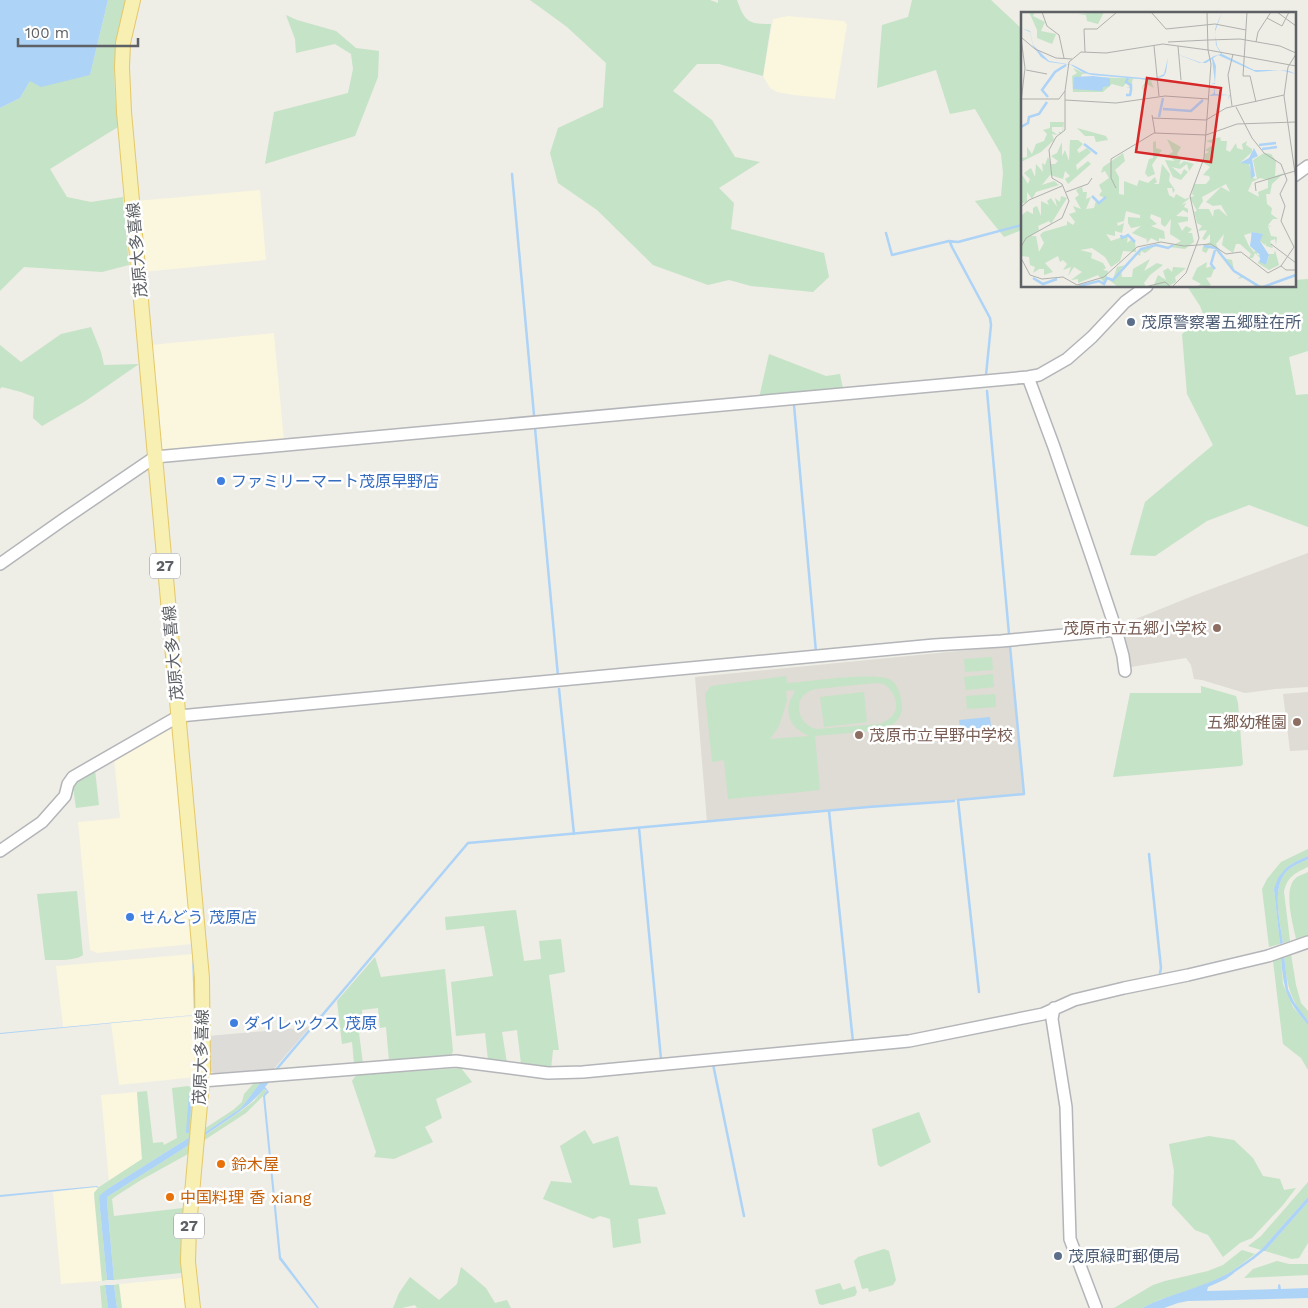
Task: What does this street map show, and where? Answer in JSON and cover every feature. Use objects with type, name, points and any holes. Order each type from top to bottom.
[{"type":"main road","name":"茂原大多喜線","points":[[134,0],[124,43],[122,67],[124,112],[202,978],[202,1081],[188,1227],[188,1262],[193,1308]]},
{"type":"street","points":[[1296,175],[1308,166]]},
{"type":"street","points":[[0,564],[155,457],[1028,377],[1039,375],[1067,360],[1125,302],[1143,288]]},
{"type":"street","points":[[1028,377],[1054,446],[1116,630],[1125,671]]},
{"type":"street","points":[[0,851],[42,822],[54,810],[65,796],[68,784],[73,777],[179,716],[924,646],[1116,630]]},
{"type":"street","points":[[202,1081],[456,1061],[548,1073],[583,1072],[909,1041],[1043,1014],[1070,1001],[1268,956],[1308,942]]},
{"type":"street","points":[[1054,1008],[1052,1019],[1066,1107],[1070,1239],[1096,1308]]},
{"type":"shaded area","points":[[788,16],[844,21],[847,25],[835,99],[777,92],[770,88],[763,76],[773,19]]},
{"type":"shaded area","points":[[260,190],[266,260],[143,272],[136,201]]},
{"type":"shaded area","points":[[274,333],[284,441],[163,453],[150,345]]},
{"type":"shaded area","name":"茂原市立五郷小学校","points":[[1308,553],[1308,687],[1245,693],[1194,679],[1191,665],[1186,658],[1131,667],[1123,635],[1131,621]]},
{"type":"shaded area","name":"茂原市立早野中学校","points":[[1009,646],[1024,794],[707,822],[695,677]]},
{"type":"shaded area","name":"五郷幼稚園","points":[[1308,692],[1308,750],[1290,751],[1283,694]]},
{"type":"shaded area","points":[[172,725],[193,944],[97,953],[90,950],[78,822],[120,818],[114,759]]},
{"type":"shaded area","points":[[192,954],[194,1015],[63,1027],[56,966]]},
{"type":"shaded area","points":[[196,1016],[196,1077],[119,1085],[111,1023]]},
{"type":"shaded area","points":[[310,1027],[273,1070],[216,1075],[208,1069],[208,1036]]},
{"type":"shaded area","points":[[137,1092],[142,1159],[109,1181],[101,1095]]},
{"type":"shaded area","points":[[98,1188],[94,1196],[102,1281],[61,1284],[53,1192]]},
{"type":"shaded area","points":[[183,1278],[186,1308],[116,1308],[119,1284]]},
{"type":"green space","points":[[108,0],[126,0],[117,35],[115,56],[118,127],[50,169],[67,197],[91,202],[123,197],[129,265],[102,272],[24,267],[0,291],[0,108],[20,98],[30,81],[90,75]]},
{"type":"green space","points":[[530,0],[710,0],[718,3],[718,0],[737,0],[742,13],[748,20],[771,24],[763,76],[719,64],[697,64],[673,91],[712,120],[735,157],[760,162],[719,188],[734,203],[731,229],[824,253],[829,277],[813,292],[751,286],[729,280],[708,285],[653,265],[597,210],[558,183],[550,153],[558,128],[603,107],[606,63],[567,27]]},
{"type":"green space","points":[[912,0],[991,0],[1021,28],[1021,230],[1004,237],[975,201],[1001,196],[1003,173],[1001,154],[975,109],[950,114],[936,70],[877,88],[882,25],[908,17]]},
{"type":"green space","points":[[286,15],[336,31],[356,48],[379,51],[378,77],[355,136],[265,164],[274,112],[348,93],[353,69],[351,54],[335,44],[296,53],[295,39]]},
{"type":"green space","points":[[1308,279],[1308,351],[1289,357],[1296,395],[1308,394],[1308,527],[1249,505],[1207,521],[1155,556],[1130,555],[1145,502],[1213,445],[1187,394],[1182,334],[1204,316],[1188,288],[1296,288],[1296,280]]},
{"type":"green space","points":[[91,327],[104,365],[139,364],[84,402],[42,426],[33,418],[34,397],[2,387],[0,389],[0,345],[21,362],[61,334]]},
{"type":"green space","points":[[769,354],[826,376],[840,374],[843,389],[759,398]]},
{"type":"green space","points":[[992,657],[993,670],[965,672],[964,659]]},
{"type":"green space","points":[[993,674],[994,687],[966,690],[964,677]]},
{"type":"green space","points":[[786,676],[787,683],[857,677],[884,678],[891,680],[896,685],[901,697],[902,708],[900,716],[895,722],[882,730],[815,736],[820,790],[728,799],[724,760],[712,762],[705,694],[711,686]],"holes":[[[875,683],[887,686],[893,693],[896,702],[893,715],[880,724],[817,729],[806,724],[802,719],[799,707],[800,701],[810,691]],[[795,690],[789,705],[789,716],[796,728],[809,736],[770,739],[779,726],[787,701],[786,691]]]},
{"type":"green space","points":[[1201,686],[1236,696],[1243,764],[1241,766],[1113,777],[1130,693],[1201,693]]},
{"type":"green space","points":[[864,692],[867,722],[824,727],[820,697]]},
{"type":"green space","points":[[995,694],[996,707],[967,709],[966,696]]},
{"type":"green space","points":[[95,770],[99,805],[76,808],[75,784]]},
{"type":"green space","points":[[1308,849],[1308,856],[1287,867],[1274,889],[1280,944],[1269,947],[1262,889],[1267,879],[1281,862]]},
{"type":"green space","points":[[1308,859],[1308,867],[1292,876],[1285,887],[1290,941],[1283,943],[1278,905],[1279,886],[1287,871]]},
{"type":"green space","points":[[1308,872],[1308,935],[1296,939],[1291,915],[1290,889],[1297,877]]},
{"type":"green space","points":[[77,891],[83,955],[71,959],[45,960],[37,894]]},
{"type":"green space","points":[[516,910],[524,961],[541,959],[539,941],[561,939],[565,972],[549,975],[559,1050],[553,1050],[551,1069],[521,1064],[517,1030],[502,1032],[507,1063],[488,1060],[485,1033],[456,1036],[451,982],[493,976],[484,926],[446,930],[445,917]]},
{"type":"green space","points":[[1291,954],[1296,985],[1301,1003],[1308,1011],[1308,1021],[1297,1006],[1290,991],[1284,956]]},
{"type":"green space","points":[[375,957],[381,977],[445,969],[453,1051],[451,1056],[389,1061],[386,1027],[380,1028],[378,1008],[362,1010],[363,1025],[358,1025],[363,1064],[354,1064],[352,1042],[342,1044],[337,1001]]},
{"type":"green space","points":[[1281,958],[1283,984],[1293,1007],[1308,1025],[1308,1070],[1301,1058],[1283,1044],[1273,961]]},
{"type":"green space","points":[[461,1068],[472,1082],[436,1099],[442,1118],[425,1127],[433,1142],[394,1159],[374,1157],[376,1152],[352,1081],[356,1075]]},
{"type":"green space","points":[[261,1082],[241,1108],[204,1133],[204,1129],[242,1102],[244,1094],[254,1083]]},
{"type":"green space","points":[[191,1087],[193,1092],[190,1137],[109,1188],[99,1199],[107,1280],[102,1281],[94,1193],[99,1187],[142,1159],[137,1092],[147,1091],[153,1143],[163,1142],[164,1145],[177,1138],[172,1088]]},
{"type":"green space","points":[[264,1089],[267,1092],[246,1113],[203,1141],[204,1136],[248,1106]]},
{"type":"green space","points":[[919,1112],[931,1142],[881,1167],[878,1165],[872,1129]]},
{"type":"green space","points":[[585,1130],[593,1144],[618,1136],[630,1185],[657,1187],[666,1214],[638,1219],[641,1243],[613,1248],[610,1219],[600,1216],[593,1219],[543,1199],[551,1181],[572,1183],[560,1146]]},
{"type":"green space","points":[[1209,1136],[1234,1140],[1253,1158],[1263,1176],[1280,1179],[1284,1190],[1296,1188],[1252,1238],[1240,1243],[1223,1257],[1208,1235],[1195,1230],[1172,1205],[1174,1171],[1169,1144]]},
{"type":"green space","points":[[189,1145],[188,1154],[141,1180],[112,1199],[114,1216],[183,1208],[181,1240],[183,1272],[114,1280],[107,1197]]},
{"type":"green space","points":[[1308,1182],[1308,1197],[1261,1250],[1248,1246],[1261,1236]]},
{"type":"green space","points":[[1308,1202],[1308,1243],[1299,1258],[1292,1259],[1265,1251]]},
{"type":"green space","points":[[884,1249],[889,1251],[896,1280],[893,1285],[869,1292],[868,1288],[862,1289],[854,1261],[858,1257]]},
{"type":"green space","points":[[1242,1250],[1255,1254],[1220,1278],[1142,1308],[1114,1308],[1153,1285],[1208,1271],[1223,1265]]},
{"type":"green space","points":[[1277,1261],[1289,1264],[1308,1264],[1308,1275],[1244,1278],[1253,1269]]},
{"type":"green space","points":[[461,1267],[486,1288],[495,1303],[507,1300],[511,1308],[417,1308],[415,1305],[393,1308],[399,1293],[410,1277],[439,1300],[457,1284]]},
{"type":"green space","points":[[840,1283],[843,1290],[855,1286],[857,1292],[855,1296],[822,1305],[819,1304],[815,1290]]},
{"type":"green space","points":[[119,1284],[122,1308],[117,1308],[114,1285]]},
{"type":"green space","points":[[105,1285],[108,1308],[102,1308],[100,1286]]},
{"type":"water","points":[[0,0],[108,0],[90,75],[41,87],[30,81],[20,98],[0,108]]},
{"type":"water","points":[[990,717],[992,735],[961,738],[959,720]]},
{"type":"water","points":[[1308,856],[1308,859],[1287,871],[1279,886],[1278,905],[1283,943],[1280,944],[1274,889],[1278,878],[1287,867]]},
{"type":"water","points":[[192,954],[196,1015],[0,1034],[194,1015]]},
{"type":"water","points":[[1284,956],[1288,989],[1294,1002],[1308,1021],[1308,1025],[1287,994],[1281,958]]},
{"type":"water","points":[[270,1081],[265,1087],[269,1092],[265,1096],[281,1257],[319,1308],[317,1308],[279,1259],[263,1096],[267,1091],[264,1089],[243,1109],[204,1136],[204,1133],[241,1108],[261,1082]]},
{"type":"water","points":[[189,1093],[192,1093],[189,1133],[186,1133]]},
{"type":"water","points":[[190,1137],[189,1145],[107,1197],[114,1280],[107,1280],[100,1195]]},
{"type":"water","points":[[97,1186],[99,1188],[0,1197],[0,1195]]},
{"type":"water","points":[[1308,1197],[1308,1202],[1265,1251],[1261,1250]]},
{"type":"water","points":[[1231,1272],[1234,1273],[1208,1287],[1207,1291],[1278,1289],[1280,1284],[1281,1289],[1308,1288],[1308,1298],[1188,1301],[1164,1308],[1142,1308],[1220,1278]]},
{"type":"water","points":[[105,1285],[114,1285],[117,1308],[108,1308]]},
{"type":"waterway","points":[[512,174],[534,415]]},
{"type":"waterway","points":[[886,233],[892,255],[949,241],[958,242],[1021,225]]},
{"type":"waterway","points":[[950,242],[990,318],[986,375]]},
{"type":"waterway","points":[[987,391],[1009,634]]},
{"type":"waterway","points":[[794,405],[816,652]]},
{"type":"waterway","points":[[535,428],[558,676]]},
{"type":"waterway","points":[[979,992],[958,800],[1024,794],[1010,646]]},
{"type":"waterway","points":[[559,689],[574,834]]},
{"type":"waterway","points":[[275,1071],[468,843],[954,801]]},
{"type":"waterway","points":[[829,811],[853,1042]]},
{"type":"waterway","points":[[639,828],[661,1059]]},
{"type":"waterway","points":[[1149,854],[1160,973]]},
{"type":"waterway","points":[[713,1064],[744,1216]]},
{"type":"waterway","points":[[1230,1274],[1264,1249]]},
{"type":"place","name":"茂原警察署五郷駐在所","points":[[1131,322]]},
{"type":"place","name":"ファミリーマート茂原早野店","points":[[221,481]]},
{"type":"place","name":"茂原市立五郷小学校","points":[[1217,628]]},
{"type":"place","name":"五郷幼稚園","points":[[1297,722]]},
{"type":"place","name":"茂原市立早野中学校","points":[[859,735]]},
{"type":"place","name":"せんどう 茂原店","points":[[130,917]]},
{"type":"place","name":"ダイレックス 茂原","points":[[234,1023]]},
{"type":"place","name":"鈴木屋","points":[[221,1164]]},
{"type":"place","name":"中国料理 香 xiang","points":[[170,1197]]},
{"type":"place","name":"茂原緑町郵便局","points":[[1058,1256]]}]
